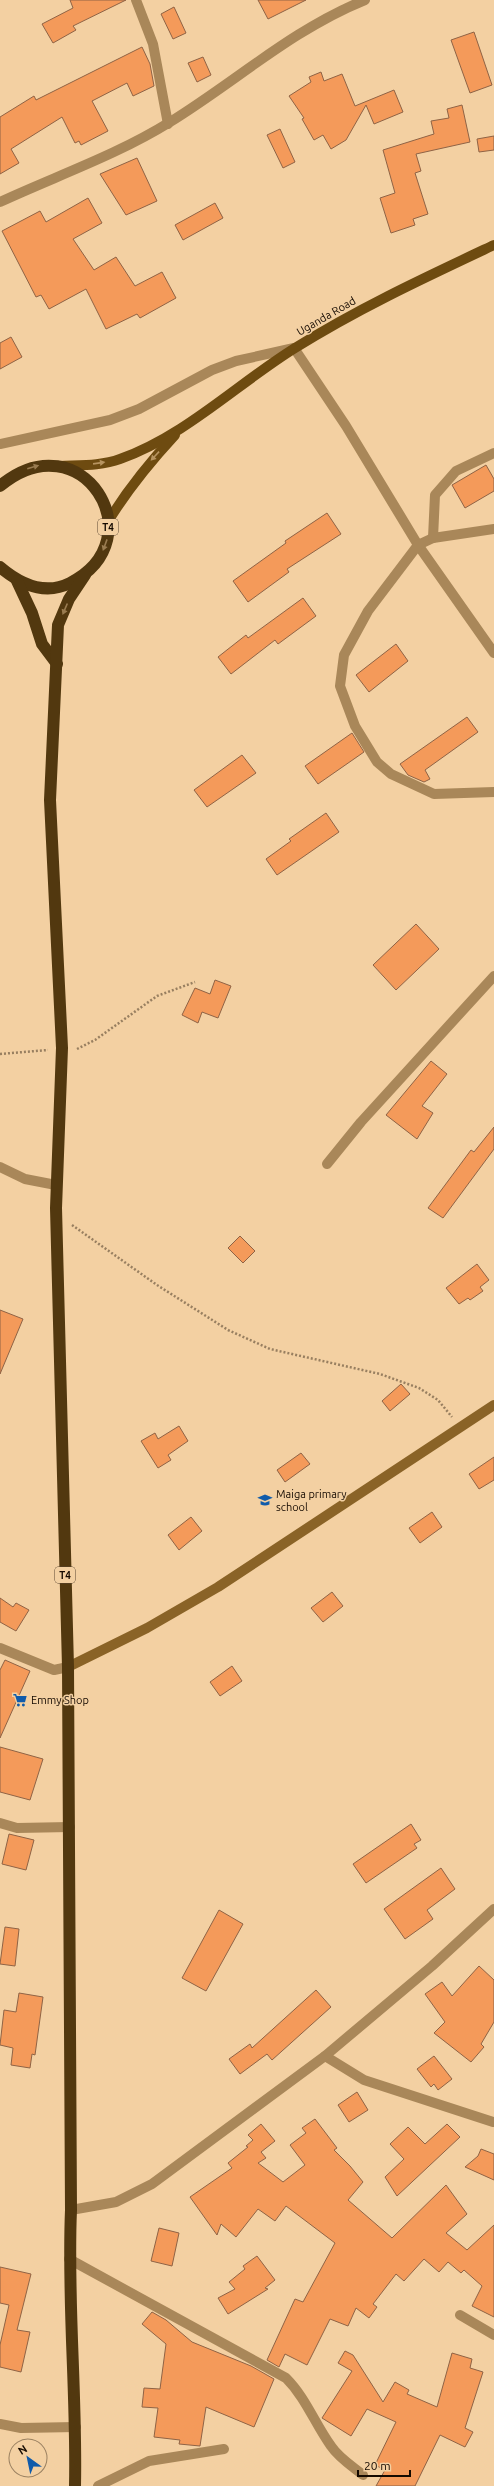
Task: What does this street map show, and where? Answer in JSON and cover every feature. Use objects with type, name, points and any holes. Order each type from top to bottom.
[{"type":"highway","name":"T4","points":[[0,486],[17,472],[38,465],[60,466],[78,473],[93,485],[104,501],[109,520],[107,541],[99,560],[85,575],[69,599],[58,625],[50,800],[62,1048],[56,1208],[68,1667],[71,2210],[69,2258],[76,2427],[75,2486]]},
{"type":"highway","name":"T4","points":[[0,567],[17,582],[32,613],[42,644],[57,664]]},
{"type":"highway","name":"T4","points":[[17,582],[40,588],[46,588],[64,586],[85,575]]},
{"type":"main road","name":"Uganda Road","points":[[60,466],[98,464],[119,460],[182,428],[294,348],[370,304],[494,245]]},
{"type":"main road","name":"Uganda Road","points":[[109,520],[125,493],[146,466],[182,428]]},
{"type":"street","points":[[136,0],[153,44],[168,124]]},
{"type":"street","points":[[0,202],[78,168],[168,124],[206,100],[272,52],[350,6],[365,0]]},
{"type":"street","points":[[0,444],[110,420],[139,409],[212,370],[236,361],[294,348],[346,426],[418,545],[494,653]]},
{"type":"street","points":[[433,538],[435,495],[456,471],[494,453]]},
{"type":"street","points":[[494,529],[433,538],[418,545],[382,590],[364,618],[344,655],[340,686],[355,726],[377,762],[391,774],[434,794],[494,792]]},
{"type":"street","points":[[328,1164],[361,1122],[494,976]]},
{"type":"street","points":[[0,1167],[25,1179],[56,1185]]},
{"type":"street","points":[[0,1648],[54,1670],[68,1667],[147,1628],[218,1587],[494,1405]]},
{"type":"street","points":[[0,1823],[17,1828],[70,1827]]},
{"type":"street","points":[[71,2210],[116,2202],[152,2184],[325,2056],[432,1966],[494,1909]]},
{"type":"street","points":[[325,2056],[364,2080],[493,2122]]},
{"type":"street","points":[[69,2258],[286,2378],[300,2395],[330,2446],[363,2476]]},
{"type":"street","points":[[460,2315],[494,2335]]},
{"type":"street","points":[[0,2424],[21,2428],[76,2427]]},
{"type":"street","points":[[98,2486],[149,2461],[224,2449]]},
{"type":"path","points":[[0,1054],[62,1048],[69,1050],[78,1049],[95,1040],[157,996],[195,982]]},
{"type":"path","points":[[56,1208],[85,1235],[228,1330],[270,1349],[380,1374],[418,1388],[438,1400],[461,1428]]},
{"type":"building","points":[[70,0],[126,0],[73,26],[76,30],[53,43],[42,24],[73,8]]},
{"type":"building","points":[[258,0],[306,0],[268,19]]},
{"type":"building","points":[[174,7],[186,33],[173,39],[161,14]]},
{"type":"building","points":[[474,32],[492,85],[470,93],[451,40]]},
{"type":"building","points":[[142,47],[150,64],[154,86],[133,96],[127,83],[92,101],[108,131],[81,145],[79,141],[75,143],[62,117],[11,149],[19,163],[0,174],[0,117],[34,96],[36,100]]},
{"type":"building","points":[[203,57],[211,75],[197,82],[188,63]]},
{"type":"building","points":[[321,72],[324,81],[342,74],[355,106],[394,90],[403,112],[374,124],[366,105],[346,140],[331,149],[323,135],[314,140],[302,119],[304,118],[289,96],[311,82],[309,77]]},
{"type":"building","points":[[462,105],[470,142],[416,154],[421,171],[415,173],[428,214],[413,219],[415,225],[391,233],[380,198],[395,193],[383,150],[434,134],[431,121],[449,118],[447,109]]},
{"type":"building","points":[[280,129],[295,162],[283,168],[267,135]]},
{"type":"building","points":[[494,136],[494,150],[479,152],[477,139]]},
{"type":"building","points":[[137,158],[157,201],[126,215],[100,174]]},
{"type":"building","points":[[88,198],[102,223],[73,239],[94,270],[116,257],[135,286],[162,272],[176,298],[140,318],[137,314],[106,329],[86,289],[49,309],[41,295],[36,297],[2,231],[40,211],[46,222]]},
{"type":"building","points":[[215,203],[223,218],[183,240],[175,225]]},
{"type":"building","points":[[11,337],[22,357],[0,369],[0,343]]},
{"type":"building","points":[[486,465],[494,479],[494,491],[465,508],[452,485]]},
{"type":"building","points":[[327,513],[341,534],[287,569],[289,572],[248,602],[233,581],[286,543],[285,541]]},
{"type":"building","points":[[303,598],[316,616],[278,644],[275,640],[231,674],[218,657],[246,635],[248,638]]},
{"type":"building","points":[[396,644],[408,661],[369,692],[356,675]]},
{"type":"building","points":[[467,717],[478,732],[425,770],[430,779],[424,782],[408,775],[400,764]]},
{"type":"building","points":[[352,733],[364,752],[318,784],[305,766]]},
{"type":"building","points":[[242,755],[256,773],[207,807],[194,790]]},
{"type":"building","points":[[326,813],[339,832],[277,875],[266,859],[291,841],[289,839]]},
{"type":"building","points":[[416,924],[439,949],[396,990],[373,965]]},
{"type":"building","points":[[215,980],[231,986],[218,1018],[202,1012],[198,1023],[182,1015],[195,988],[210,994]]},
{"type":"building","points":[[431,1061],[447,1074],[422,1106],[433,1113],[417,1139],[386,1115]]},
{"type":"building","points":[[494,1127],[494,1149],[443,1218],[428,1208],[471,1150],[474,1152]]},
{"type":"building","points":[[240,1236],[255,1251],[243,1263],[228,1248]]},
{"type":"building","points":[[477,1264],[489,1280],[480,1287],[483,1291],[470,1300],[468,1298],[459,1304],[446,1288]]},
{"type":"building","points":[[0,1310],[23,1319],[0,1374]]},
{"type":"building","points":[[401,1384],[410,1394],[390,1411],[382,1401]]},
{"type":"building","points":[[179,1426],[188,1441],[168,1455],[171,1460],[158,1468],[141,1441],[155,1433],[158,1439]]},
{"type":"building","points":[[301,1453],[310,1464],[285,1482],[277,1470]]},
{"type":"building","points":[[494,1457],[494,1480],[479,1489],[469,1474]]},
{"type":"building","points":[[432,1512],[442,1527],[420,1543],[409,1528]]},
{"type":"building","points":[[191,1517],[202,1531],[179,1550],[168,1535]]},
{"type":"building","points":[[332,1592],[343,1606],[323,1622],[311,1608]]},
{"type":"building","points":[[0,1598],[13,1607],[16,1603],[29,1610],[16,1631],[0,1622]]},
{"type":"building","points":[[5,1660],[30,1671],[0,1738],[0,1670]]},
{"type":"building","points":[[232,1666],[242,1681],[220,1696],[210,1682]]},
{"type":"building","points":[[0,1747],[43,1759],[30,1800],[0,1792]]},
{"type":"building","points":[[411,1824],[421,1840],[414,1844],[417,1848],[366,1883],[353,1864]]},
{"type":"building","points":[[9,1834],[34,1840],[26,1870],[2,1864]]},
{"type":"building","points":[[441,1868],[455,1889],[427,1910],[433,1919],[405,1939],[384,1909]]},
{"type":"building","points":[[219,1910],[243,1924],[206,1991],[182,1978]]},
{"type":"building","points":[[5,1927],[19,1929],[15,1966],[0,1964]]},
{"type":"building","points":[[479,1966],[494,1980],[494,2022],[481,2044],[484,2047],[471,2062],[434,2033],[445,2022],[425,1994],[442,1982],[452,1996]]},
{"type":"building","points":[[316,1990],[331,2007],[272,2060],[267,2054],[240,2074],[229,2059],[250,2044],[252,2048]]},
{"type":"building","points":[[19,1993],[43,1997],[35,2055],[32,2054],[30,2068],[11,2065],[13,2048],[0,2045],[4,2010],[16,2012]]},
{"type":"building","points":[[434,2056],[452,2079],[438,2090],[434,2084],[431,2087],[417,2069]]},
{"type":"building","points":[[357,2092],[368,2110],[349,2122],[338,2105]]},
{"type":"building","points":[[315,2119],[337,2148],[334,2150],[363,2182],[348,2200],[392,2238],[446,2185],[467,2214],[446,2233],[467,2250],[494,2225],[494,2317],[472,2306],[482,2286],[464,2270],[461,2273],[448,2262],[439,2272],[424,2259],[404,2281],[396,2274],[373,2304],[377,2307],[369,2318],[356,2308],[348,2326],[330,2319],[307,2365],[285,2354],[279,2367],[267,2360],[295,2299],[303,2302],[335,2243],[286,2206],[275,2221],[258,2209],[236,2237],[221,2224],[217,2235],[190,2197],[232,2168],[228,2163],[248,2147],[246,2146],[253,2140],[248,2135],[261,2124],[275,2141],[261,2152],[266,2158],[258,2163],[283,2182],[305,2165],[290,2145],[306,2133],[302,2128]]},
{"type":"building","points":[[447,2124],[460,2137],[397,2196],[385,2177],[404,2159],[390,2144],[408,2127],[425,2144]]},
{"type":"building","points":[[481,2149],[494,2154],[494,2180],[465,2167],[478,2156]]},
{"type":"building","points":[[159,2228],[179,2233],[172,2266],[151,2261]]},
{"type":"building","points":[[257,2256],[275,2280],[265,2288],[268,2289],[228,2314],[218,2298],[235,2289],[229,2282],[245,2269],[243,2266]]},
{"type":"building","points":[[0,2267],[31,2274],[17,2330],[30,2332],[21,2372],[0,2367],[0,2345],[9,2305],[0,2303]]},
{"type":"building","points":[[152,2312],[166,2320],[192,2342],[251,2366],[274,2379],[254,2427],[206,2407],[200,2446],[179,2444],[180,2440],[154,2437],[158,2408],[142,2407],[144,2388],[160,2389],[166,2344],[142,2324]]},
{"type":"building","points":[[345,2351],[353,2355],[383,2402],[395,2382],[409,2390],[407,2394],[437,2407],[452,2353],[472,2359],[470,2368],[483,2372],[465,2428],[473,2432],[465,2447],[440,2435],[415,2486],[376,2486],[385,2470],[375,2465],[396,2422],[367,2409],[351,2436],[322,2418],[352,2371],[338,2363]]},
{"type":"place","name":"Maiga primary school","points":[[265,1500]]},
{"type":"place","name":"Emmy Shop","points":[[20,1700]]}]
